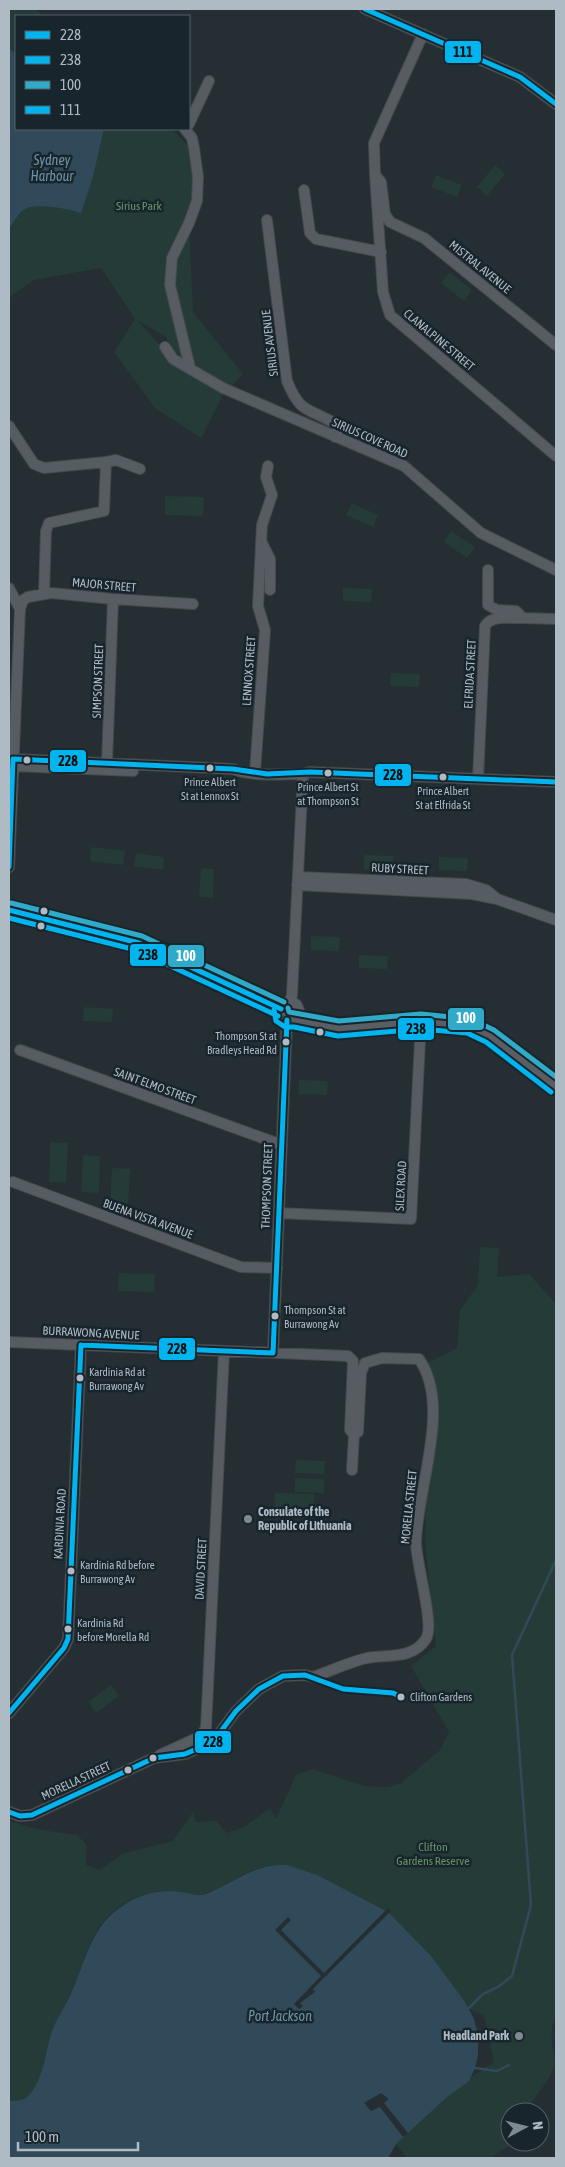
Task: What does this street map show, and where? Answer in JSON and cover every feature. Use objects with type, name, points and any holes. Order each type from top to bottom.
[{"type":"main road","points":[[9,910],[139,943],[315,1023],[339,1029],[421,1021],[452,1023],[478,1030],[509,1049],[556,1086]]},
{"type":"street","points":[[365,9],[381,12],[423,34],[528,81],[556,104]]},
{"type":"street","name":"CLANALPINE STREET","points":[[423,34],[374,143],[383,292],[390,315],[556,456]]},
{"type":"street","points":[[190,120],[209,81]]},
{"type":"street","points":[[187,130],[194,148],[198,176],[197,201],[189,223],[172,258],[170,285],[190,368]]},
{"type":"street","name":"CLANALPINE STREET","points":[[375,175],[381,182],[385,214]]},
{"type":"street","points":[[304,190],[310,232],[316,239],[380,252]]},
{"type":"street","name":"MISTRAL AVENUE","points":[[385,214],[390,222],[424,238],[556,345]]},
{"type":"street","name":"SIRIUS AVENUE","points":[[267,220],[286,381],[295,401],[309,412],[336,424],[338,431],[335,437]]},
{"type":"street","name":"SIRIUS COVE ROAD","points":[[164,347],[173,359],[223,388],[404,466],[481,532],[556,570]]},
{"type":"street","points":[[9,426],[34,464],[44,468],[116,460],[140,469]]},
{"type":"street","points":[[44,593],[46,531],[49,523],[104,511],[106,462]]},
{"type":"street","name":"LENNOX STREET","points":[[255,773],[265,630],[258,606],[261,542],[264,516],[272,495],[266,477],[268,466]]},
{"type":"street","name":"LENNOX STREET","points":[[261,542],[270,559],[270,590]]},
{"type":"street","points":[[488,570],[488,605],[497,610],[516,611],[522,614],[523,618]]},
{"type":"street","points":[[9,588],[20,609],[9,867]]},
{"type":"street","name":"MAJOR STREET","points":[[20,609],[23,600],[44,593],[193,604]]},
{"type":"street","name":"SIMPSON STREET","points":[[107,763],[113,599]]},
{"type":"street","name":"ELFRIDA STREET","points":[[478,779],[485,626],[487,622],[495,618],[556,619]]},
{"type":"street","points":[[13,763],[233,775],[241,772]]},
{"type":"street","points":[[13,763],[107,763],[233,769],[241,772],[255,773],[303,774],[310,772],[556,782]]},
{"type":"street","points":[[303,774],[310,778],[556,789]]},
{"type":"street","name":"THOMPSON STREET","points":[[273,1353],[282,1145],[292,996],[303,774]]},
{"type":"street","name":"RUBY STREET","points":[[298,881],[466,884],[486,890],[497,899],[556,920]]},
{"type":"street","name":"SILEX ROAD","points":[[279,1213],[412,1219],[421,1021]]},
{"type":"street","name":"SAINT ELMO STREET","points":[[20,1050],[282,1145]]},
{"type":"street","name":"BUENA VISTA AVENUE","points":[[13,1182],[241,1267],[277,1268]]},
{"type":"street","name":"BURRAWONG AVENUE","points":[[9,1342],[351,1357],[350,1430],[354,1434]]},
{"type":"street","name":"KARDINIA ROAD","points":[[9,1713],[64,1648],[68,1639],[80,1345]]},
{"type":"street","name":"DAVID STREET","points":[[154,1758],[201,1736],[206,1728],[224,1351]]},
{"type":"street","name":"MORELLA STREET","points":[[9,1812],[24,1816],[42,1812],[154,1758],[185,1754],[213,1742],[236,1711],[264,1686],[283,1676],[305,1675],[313,1677],[367,1658],[398,1656],[417,1648],[427,1638],[430,1627],[419,1573],[416,1542],[419,1506],[432,1426],[433,1397],[426,1369],[419,1359],[382,1358],[365,1363],[361,1373],[358,1432],[354,1434]]},
{"type":"street","points":[[352,1470],[354,1434]]},
{"type":"green space","points":[[9,9],[34,9],[43,15],[15,15],[15,52],[9,49]]},
{"type":"green space","name":"Sirius Park","points":[[104,130],[173,130],[190,148],[193,201],[189,223],[193,312],[243,374],[223,395],[201,438],[155,408],[114,352],[135,319],[101,268],[33,280],[9,298],[9,228],[20,213],[25,209],[40,206],[67,209],[81,213],[93,177]],"holes":[[[137,320],[166,337],[174,353],[185,356],[189,368],[173,359]]]},
{"type":"green space","points":[[495,165],[505,174],[487,196],[477,187]]},
{"type":"green space","points":[[436,175],[462,185],[457,197],[431,187]]},
{"type":"green space","points":[[450,272],[472,290],[464,301],[441,283]]},
{"type":"green space","points":[[165,496],[204,497],[203,516],[165,515]]},
{"type":"green space","points":[[352,503],[378,515],[373,527],[346,515]]},
{"type":"green space","points":[[451,531],[475,547],[467,558],[444,542]]},
{"type":"green space","points":[[343,588],[372,589],[371,602],[343,601]]},
{"type":"green space","points":[[391,673],[420,674],[419,687],[390,686]]},
{"type":"green space","points":[[91,847],[125,851],[123,865],[90,861]]},
{"type":"green space","points":[[136,853],[164,857],[163,870],[134,866]]},
{"type":"green space","points":[[364,855],[393,856],[393,870],[364,869]]},
{"type":"green space","points":[[439,857],[468,858],[467,871],[439,870]]},
{"type":"green space","points":[[201,868],[214,869],[213,898],[199,897]]},
{"type":"green space","points":[[311,936],[340,937],[339,951],[311,950]]},
{"type":"green space","points":[[359,955],[388,956],[387,969],[359,968]]},
{"type":"green space","points":[[84,1007],[113,1009],[112,1022],[83,1021]]},
{"type":"green space","points":[[299,1080],[328,1081],[327,1095],[299,1094]]},
{"type":"green space","points":[[50,1142],[68,1143],[66,1183],[49,1182]]},
{"type":"green space","points":[[83,1155],[100,1156],[99,1193],[81,1192]]},
{"type":"green space","points":[[112,1168],[130,1169],[128,1207],[110,1206]]},
{"type":"green space","name":"Clifton Gardens Reserve","points":[[480,1247],[499,1248],[497,1277],[529,1274],[556,1304],[556,2015],[552,2031],[554,2065],[552,2072],[532,2102],[500,2102],[500,2152],[490,2158],[407,2158],[396,2144],[436,2101],[494,2062],[484,2016],[454,2001],[262,1867],[218,1889],[203,1894],[196,1895],[162,1891],[140,1896],[119,1907],[111,1914],[96,1932],[67,2002],[57,2020],[37,2083],[27,2097],[9,2101],[9,1821],[41,1830],[78,1835],[87,1846],[86,1865],[100,1870],[124,1853],[173,1841],[193,1812],[196,1822],[216,1821],[227,1833],[244,1827],[270,1808],[276,1819],[296,1775],[313,1769],[364,1786],[387,1787],[401,1783],[440,1750],[449,1732],[411,1666],[436,1646],[425,1544],[429,1362],[457,1348],[460,1310],[478,1285]]},
{"type":"green space","points":[[119,1273],[155,1274],[154,1292],[118,1291]]},
{"type":"green space","points":[[296,1460],[325,1461],[324,1474],[295,1473]]},
{"type":"green space","points":[[295,1478],[324,1479],[324,1493],[295,1492]]},
{"type":"green space","points":[[275,1493],[314,1494],[314,1512],[274,1511]]},
{"type":"green space","points":[[111,1685],[119,1696],[96,1713],[88,1702]]},
{"type":"water","name":"Sydney Harbour","points":[[9,49],[15,52],[15,130],[104,130],[93,177],[81,213],[67,209],[32,207],[20,213],[9,228]]},
{"type":"water","name":"Port Jackson","points":[[287,1865],[317,1875],[388,1912],[431,1956],[465,2002],[474,2019],[478,2035],[478,2055],[469,2081],[447,2097],[396,2144],[388,2158],[9,2158],[9,2101],[27,2097],[37,2084],[53,2029],[71,1993],[88,1950],[105,1921],[120,1907],[144,1895],[171,1891],[203,1895],[264,1867]]},
{"type":"pier","points":[[388,1908],[391,1911],[313,1989],[315,1992],[300,2003],[303,2006],[299,2009],[294,2004],[321,1976],[275,1930],[288,1917],[291,1920],[281,1930],[324,1973]]},
{"type":"pier","points":[[381,2093],[389,2099],[384,2103],[408,2133],[403,2137],[380,2107],[371,2111],[364,2103]]},
{"type":"waterway","points":[[469,2008],[483,1994],[498,1987],[512,1976],[531,1905],[512,1655],[556,1560]]},
{"type":"waterway","points":[[475,2068],[497,2071],[509,2065]]},
{"type":"transit line","name":"111","points":[[365,9],[520,77],[556,104]]},
{"type":"transit line","name":"228","points":[[9,867],[13,759],[233,769],[267,774],[310,772],[556,782]]},
{"type":"transit line","name":"100","points":[[11,903],[142,936],[284,1002]]},
{"type":"transit line","name":"228","points":[[9,910],[139,943],[281,1009]]},
{"type":"transit line","name":"238","points":[[9,918],[136,950],[278,1016]]},
{"type":"transit line","name":"100","points":[[288,1008],[289,1012],[339,1021],[421,1014],[471,1019],[494,1030],[556,1077]]},
{"type":"transit line","name":"238","points":[[274,1010],[276,1021],[285,1027],[294,1027],[338,1036],[421,1029],[467,1033],[486,1042],[551,1092]]},
{"type":"transit line","name":"228","points":[[273,1353],[287,1020]]},
{"type":"transit line","name":"228","points":[[81,1345],[273,1353]]},
{"type":"transit line","name":"228","points":[[9,1713],[64,1648],[68,1639],[81,1345]]},
{"type":"transit line","name":"228","points":[[9,1812],[20,1816],[32,1815],[154,1758],[185,1754],[213,1742],[236,1711],[259,1689],[283,1676],[305,1675],[343,1689],[393,1693],[401,1697]]},
{"type":"place","name":"Prince Albert St at Lennox St","points":[[210,768]]},
{"type":"place","name":"Prince Albert St at Thompson St","points":[[328,773]]},
{"type":"place","name":"Prince Albert St at Elfrida St","points":[[443,777]]},
{"type":"place","name":"Thompson St at Bradleys Head Rd","points":[[286,1042]]},
{"type":"place","name":"Thompson St at Burrawong Av","points":[[275,1316]]},
{"type":"place","name":"Kardinia Rd at Burrawong Av","points":[[80,1378]]},
{"type":"place","name":"Consulate of the Republic of Lithuania","points":[[248,1519]]},
{"type":"place","name":"Kardinia Rd before Burrawong Av","points":[[71,1571]]},
{"type":"place","name":"Kardinia Rd before Morella Rd","points":[[68,1629]]},
{"type":"place","name":"Clifton Gardens","points":[[401,1697]]},
{"type":"place","name":"Headland Park","points":[[519,2036]]}]
